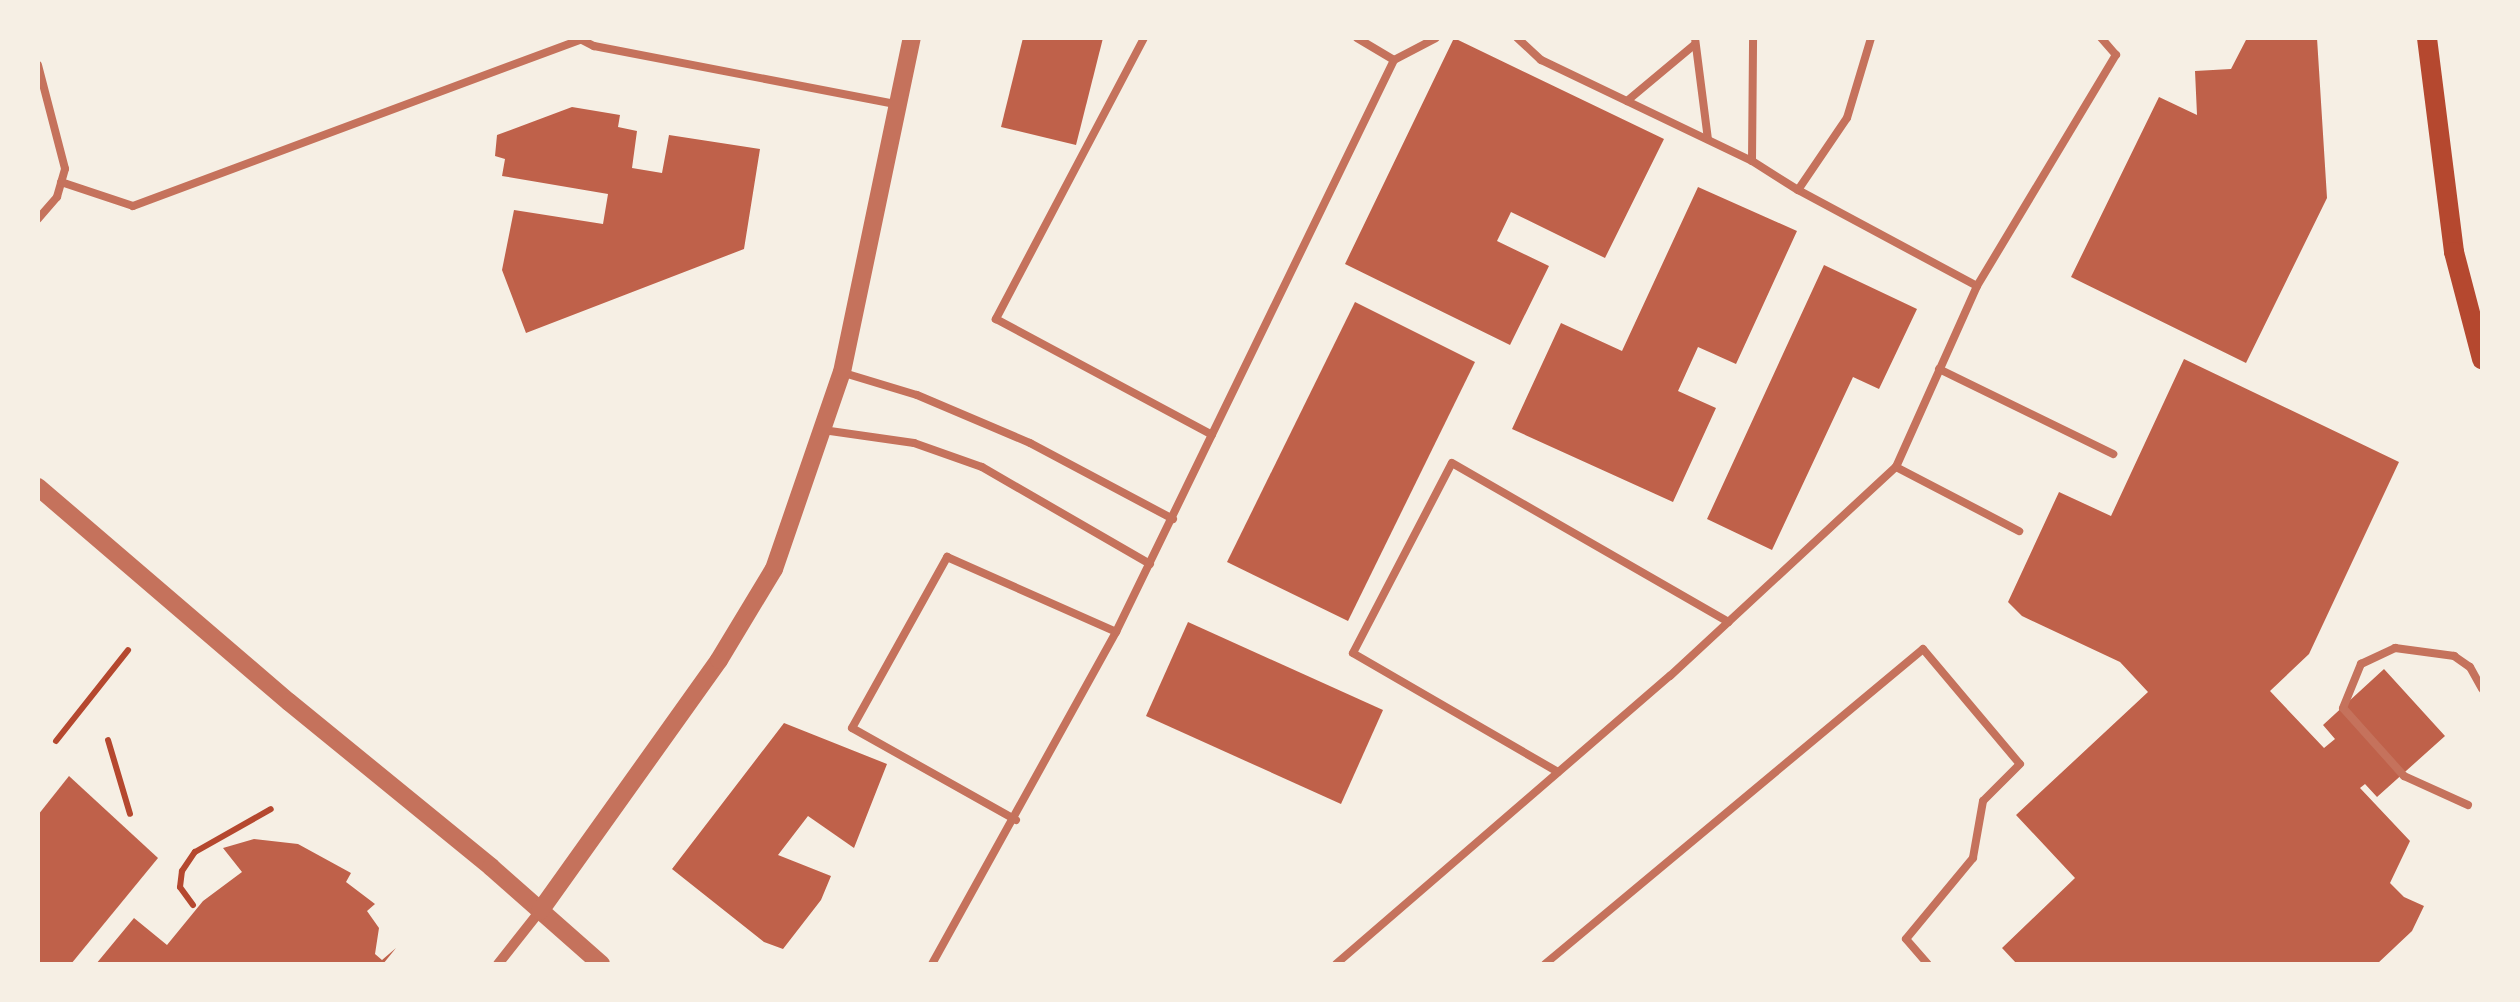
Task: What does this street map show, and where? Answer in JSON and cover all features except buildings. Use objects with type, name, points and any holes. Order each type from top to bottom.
[{"type":"main road","points":[[2427,38],[2454,252],[2482,359]]},
{"type":"street","points":[[498,964],[719,660],[774,569],[842,372],[912,38]]},
{"type":"street","points":[[38,488],[600,964]]},
{"type":"lane","points":[[61,182],[133,206],[580,38],[594,46],[899,104]]},
{"type":"lane","points":[[1144,38],[996,319],[1212,435]]},
{"type":"lane","points":[[1357,38],[1394,60]]},
{"type":"lane","points":[[932,964],[1016,820],[1116,632],[1394,60],[1436,38]]},
{"type":"lane","points":[[1517,38],[1541,60],[1752,161],[1976,286]]},
{"type":"lane","points":[[1752,161],[1753,38]]},
{"type":"lane","points":[[1798,190],[1847,118],[1871,38]]},
{"type":"lane","points":[[1336,964],[1730,622],[1896,467],[1976,286],[2116,55],[2101,38]]},
{"type":"lane","points":[[1627,101],[1695,41]]},
{"type":"lane","points":[[1695,41],[1708,140]]},
{"type":"lane","points":[[38,65],[65,169],[57,197],[38,219]]},
{"type":"lane","points":[[1939,370],[2113,454]]},
{"type":"lane","points":[[842,372],[918,395],[1030,443],[1172,519]]},
{"type":"lane","points":[[822,430],[914,443],[982,467],[1150,564]]},
{"type":"lane","points":[[1558,772],[1352,653],[1452,462],[1730,622]]},
{"type":"lane","points":[[1896,467],[2019,532]]},
{"type":"lane","points":[[1016,820],[852,728],[947,557],[1116,632]]},
{"type":"lane","points":[[2468,805],[2404,776],[2343,708],[2361,664],[2395,648],[2454,656],[2470,667],[2482,690]]},
{"type":"lane","points":[[1545,964],[1923,649],[2020,764],[1983,801],[1973,858],[1906,940],[1928,964]]},
{"type":"lane","points":[[2470,667],[2482,659]]},
{"type":"path","points":[[56,741],[128,650]]},
{"type":"path","points":[[108,740],[130,814]]},
{"type":"path","points":[[193,905],[180,887],[182,871],[195,852],[271,809]]}]
